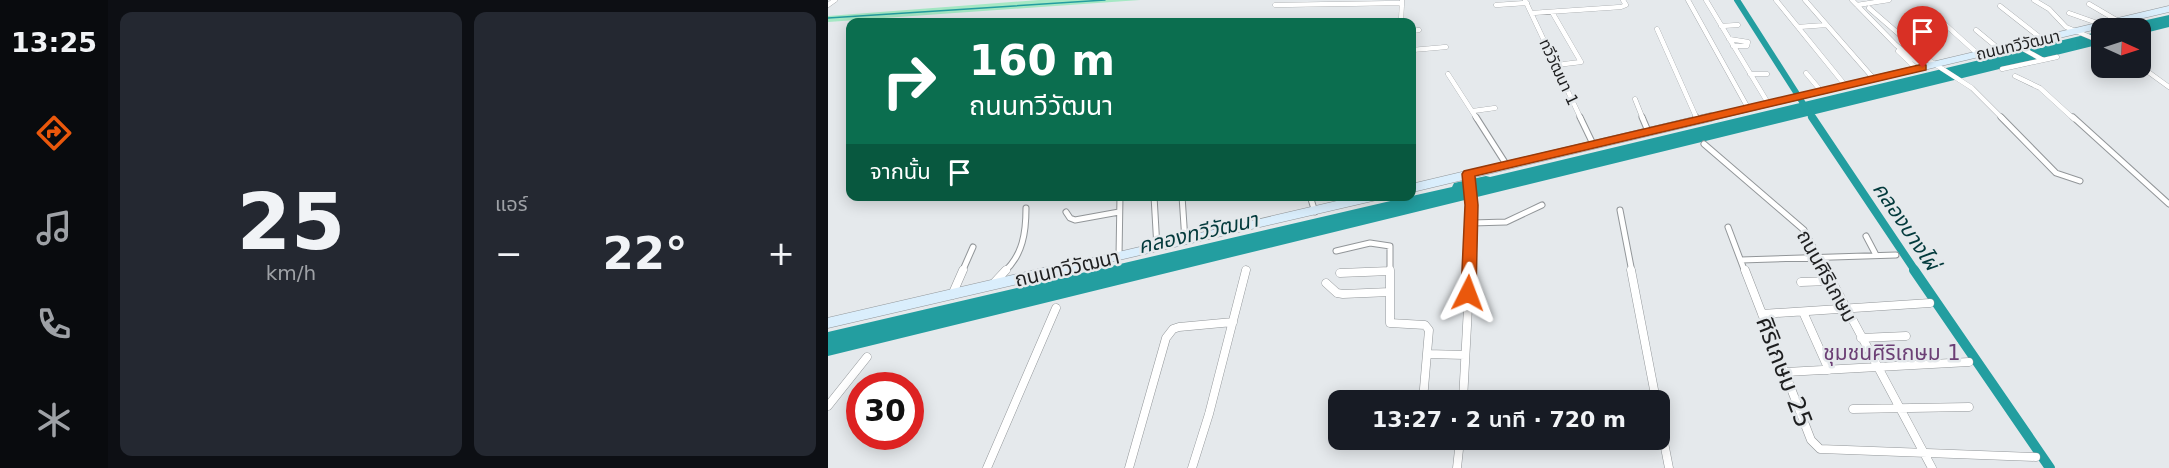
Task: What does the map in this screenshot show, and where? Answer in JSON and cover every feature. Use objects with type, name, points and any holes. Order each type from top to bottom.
[{"type":"main road","name":"ถนนทวีวัฒนา","points":[[2131,18],[2169,9]]},
{"type":"main road","name":"ถนนทวีวัฒนา","points":[[1416,187],[1469,177],[1506,164],[1999,49],[2019,47],[2091,27]]},
{"type":"main road","name":"ถนนทวีวัฒนา","points":[[828,323],[1357,201]]},
{"type":"street","points":[[828,5],[835,0]]},
{"type":"street","points":[[1532,13],[1621,7],[1626,4],[1623,0]]},
{"type":"street","points":[[1688,0],[1748,108]]},
{"type":"street","points":[[1706,0],[1768,103]]},
{"type":"street","points":[[1776,0],[1845,86]]},
{"type":"street","points":[[1805,0],[1874,79]]},
{"type":"street","points":[[1852,0],[1896,45],[1904,59],[1920,68]]},
{"type":"street","points":[[1857,5],[1889,0]]},
{"type":"street","points":[[2034,0],[2055,15],[2063,25],[2091,37]]},
{"type":"street","points":[[1496,5],[1526,1]]},
{"type":"street","name":"ทวีวัฒนา 1","points":[[1526,1],[1593,144]]},
{"type":"street","points":[[1275,5],[1402,2],[1401,18]]},
{"type":"street","points":[[2089,4],[2113,18]]},
{"type":"street","points":[[2000,6],[2042,39]]},
{"type":"street","points":[[1869,8],[1935,65],[1968,84],[2056,172],[2080,181]]},
{"type":"street","points":[[1552,12],[1581,62],[1556,65]]},
{"type":"street","points":[[2070,13],[2091,21]]},
{"type":"street","points":[[1939,19],[1978,54]]},
{"type":"street","points":[[1798,27],[1826,25]]},
{"type":"street","points":[[1721,26],[1738,26]]},
{"type":"street","points":[[1657,29],[1697,120]]},
{"type":"street","points":[[1976,30],[1999,49]]},
{"type":"street","points":[[1729,39],[1745,40],[1749,44],[1733,46]]},
{"type":"street","points":[[1416,50],[1446,47]]},
{"type":"street","points":[[2019,47],[2043,60]]},
{"type":"street","points":[[2002,69],[2056,57]]},
{"type":"street","points":[[1806,73],[1821,91]]},
{"type":"street","points":[[1448,74],[1506,164]]},
{"type":"street","points":[[1750,74],[1767,74]]},
{"type":"street","points":[[2151,74],[2169,87]]},
{"type":"street","points":[[2015,76],[2040,88],[2169,204]]},
{"type":"street","points":[[1635,99],[1648,131]]},
{"type":"street","points":[[1473,111],[1495,108]]},
{"type":"street","name":"ถนนศิริเกษม","points":[[1704,144],[1799,224],[1932,468]]},
{"type":"street","points":[[1463,390],[1472,223],[1469,177]]},
{"type":"street","points":[[1119,256],[1120,201]]},
{"type":"street","points":[[1154,201],[1157,248]]},
{"type":"street","points":[[1182,201],[1185,241]]},
{"type":"street","points":[[1312,201],[1315,212]]},
{"type":"street","points":[[1472,223],[1506,222],[1542,205]]},
{"type":"street","points":[[993,285],[997,277],[1015,259],[1024,231],[1026,208]]},
{"type":"street","points":[[1620,210],[1654,390]]},
{"type":"street","points":[[1066,212],[1070,218],[1075,220],[1119,212]]},
{"type":"street","name":"ศิริเกษม 25","points":[[1728,227],[1786,372],[1810,440],[1816,447],[1924,453]]},
{"type":"street","points":[[1866,236],[1876,255]]},
{"type":"street","points":[[1336,251],[1353,245],[1388,244],[1391,249],[1390,323],[1428,327],[1424,390]]},
{"type":"street","points":[[952,295],[973,247]]},
{"type":"street","points":[[1741,260],[1896,255]]},
{"type":"street","points":[[1192,468],[1246,270]]},
{"type":"street","points":[[1340,273],[1390,271]]},
{"type":"street","points":[[1801,282],[1831,281]]},
{"type":"street","points":[[1326,283],[1337,293],[1390,292]]},
{"type":"street","points":[[1762,314],[1930,303]]},
{"type":"street","points":[[987,468],[1056,308]]},
{"type":"street","points":[[1803,312],[1829,370]]},
{"type":"street","points":[[1129,468],[1166,338],[1179,327],[1233,322]]},
{"type":"street","points":[[1861,338],[1906,336]]},
{"type":"street","points":[[1427,354],[1465,355]]},
{"type":"street","points":[[828,406],[867,357]]},
{"type":"street","points":[[1786,372],[1969,362]]},
{"type":"street","points":[[1853,410],[1969,407]]},
{"type":"street","points":[[1457,468],[1459,450]]},
{"type":"street","points":[[1665,450],[1669,468]]},
{"type":"street","points":[[1924,453],[2036,457]]},
{"type":"green space","points":[[1039,0],[1140,0],[885,18],[846,18],[846,21],[828,22],[828,16]]},
{"type":"water","points":[[2169,15],[2169,27],[2151,32],[2151,19]]},
{"type":"water","points":[[2091,33],[2091,46],[828,356],[828,332],[1392,201],[1416,201],[1416,195],[1486,176],[1490,177]]},
{"type":"waterway","points":[[828,18],[1105,0]]},
{"type":"waterway","name":"คลองบางไผ่","points":[[1737,0],[1813,119]]},
{"type":"waterway","name":"คลองบางไผ่","points":[[1812,117],[1916,272]]},
{"type":"waterway","name":"คลองบางไผ่","points":[[1914,270],[2050,468]]},
{"type":"district","name":"ชุมชนศิริเกษม 1","points":[[1892,353]]},
{"type":"route","points":[[1468,293],[1472,223],[1468,174],[1923,68]]},
{"type":"water label","name":"คลองทวีวัฒนา","points":[[1198,233]]}]
